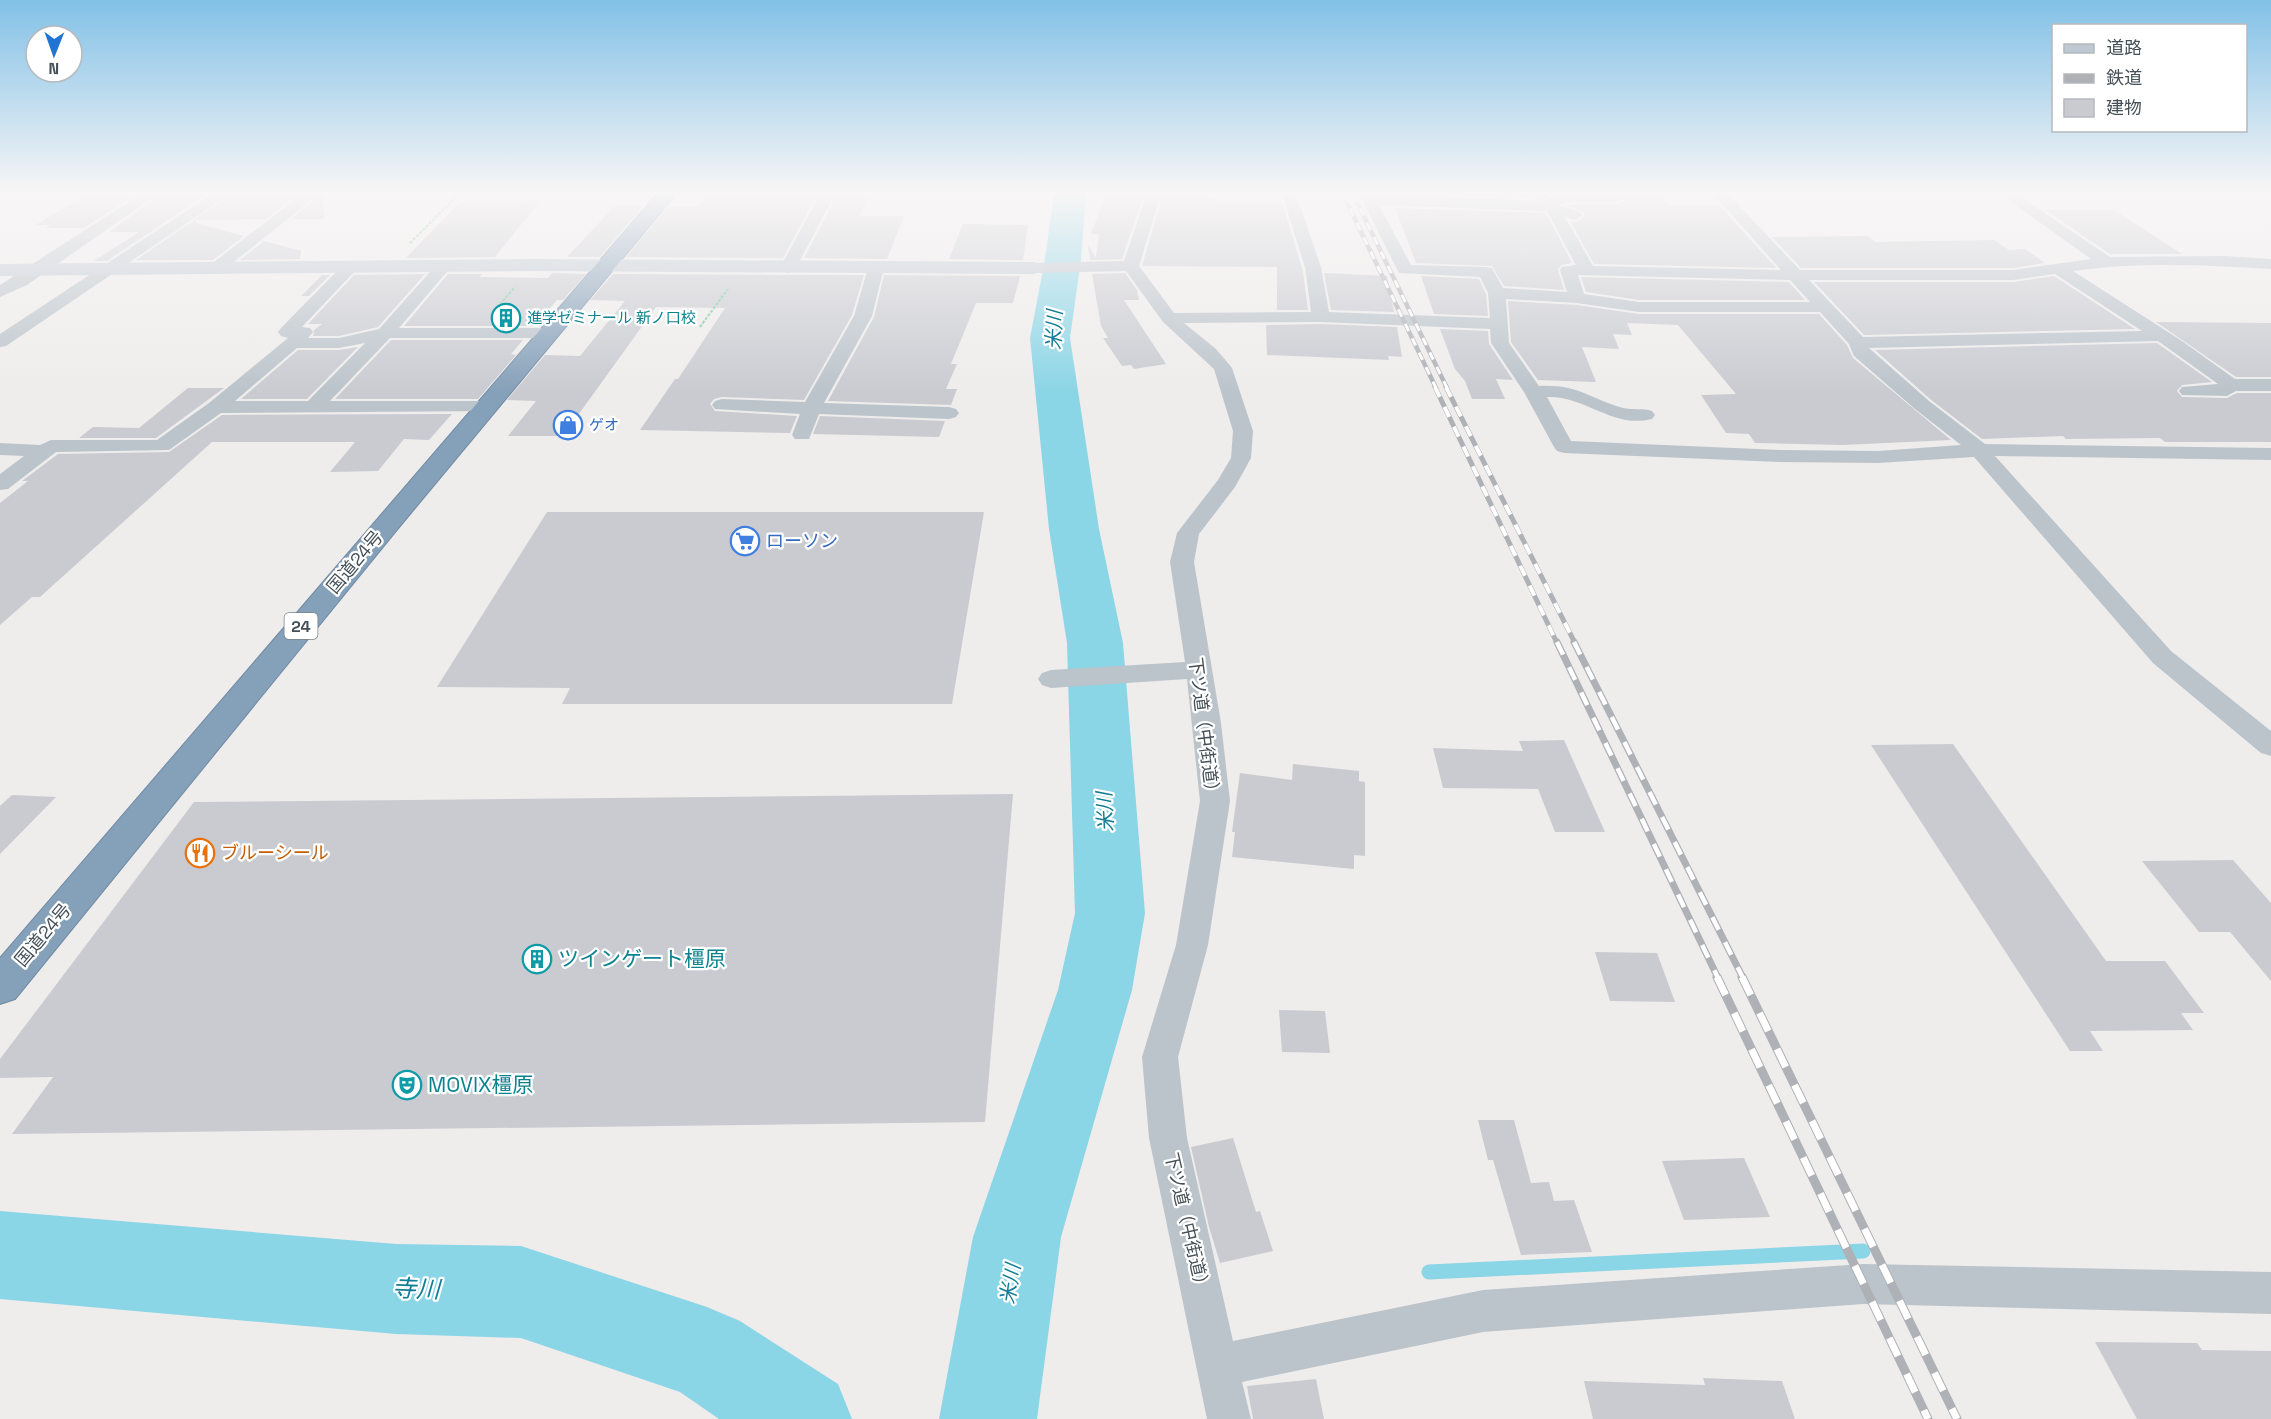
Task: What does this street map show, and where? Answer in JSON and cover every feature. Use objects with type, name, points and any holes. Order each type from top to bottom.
[{"type":"highway","name":"国道24号","points":[[0,987],[610,260]]},
{"type":"street","points":[[0,292],[52,260]]},
{"type":"street","points":[[0,342],[123,260]]},
{"type":"street","points":[[215,269],[226,260]]},
{"type":"street","points":[[788,268],[792,260]]},
{"type":"street","points":[[0,270],[533,265],[1033,268],[1118,267],[1121,260]]},
{"type":"street","points":[[1311,260],[1321,317]]},
{"type":"street","points":[[1400,260],[1405,270],[1486,272],[1497,293],[1500,343],[1534,392],[1564,447],[1779,456],[1878,457],[1980,450],[2271,454]]},
{"type":"street","points":[[1581,260],[1587,270]]},
{"type":"street","points":[[1780,260],[1858,344],[1861,352],[1980,450],[1987,461],[2162,657],[2271,746]]},
{"type":"street","points":[[1577,298],[1568,270],[1794,275],[2013,275],[2106,262],[2225,261],[2271,264]]},
{"type":"street","points":[[0,484],[51,446],[162,446],[216,407],[304,332],[287,332],[350,267]]},
{"type":"street","points":[[312,408],[385,333],[443,267]]},
{"type":"street","points":[[802,435],[812,407],[863,316],[876,267]]},
{"type":"street","name":"下ツ道（中街道）","points":[[1118,267],[1187,336],[1209,352],[1223,368],[1243,430],[1241,458],[1227,482],[1188,533],[1182,562],[1187,670],[1207,723],[1215,801],[1192,945],[1160,1057],[1168,1138],[1229,1419]]},
{"type":"street","points":[[2058,269],[2176,345],[2231,385],[2271,385]]},
{"type":"street","points":[[1497,293],[1577,298],[1639,307],[1824,307]]},
{"type":"street","points":[[1169,318],[1321,317],[1499,324]]},
{"type":"street","points":[[292,343],[339,343],[385,333],[549,333]]},
{"type":"street","points":[[1858,344],[2159,336]]},
{"type":"street","points":[[2188,391],[2227,390],[2231,385]]},
{"type":"street","points":[[1534,392],[1553,391],[1574,394],[1621,414],[1645,415]]},
{"type":"street","points":[[722,405],[949,413]]},
{"type":"street","points":[[216,407],[486,407]]},
{"type":"street","points":[[0,449],[40,453]]},
{"type":"street","points":[[0,456],[40,453]]},
{"type":"street","points":[[1051,679],[1187,670]]},
{"type":"street","points":[[1219,1365],[1483,1311],[1863,1284],[2271,1293]]},
{"type":"path","points":[[386,267],[393,260]]},
{"type":"path","points":[[476,332],[533,265]]},
{"type":"path","points":[[700,327],[744,267]]},
{"type":"building","points":[[1144,260],[1300,260],[1308,310],[1277,310],[1277,267],[1142,266]]},
{"type":"building","points":[[1415,260],[1571,260],[1572,263],[1562,265],[1558,269],[1564,290],[1504,286],[1492,266],[1416,263]]},
{"type":"building","points":[[1592,260],[1769,260],[1776,268],[1594,264]]},
{"type":"building","points":[[1794,260],[2041,260],[2045,263],[2013,268],[1801,268]]},
{"type":"building","points":[[552,273],[586,274],[563,300],[557,300],[535,326],[404,326],[448,274],[548,278]]},
{"type":"building","points":[[1125,273],[1137,290],[1139,300],[1124,300],[1166,364],[1134,369],[1131,365],[1122,366],[1103,338],[1108,338],[1101,326],[1092,274]]},
{"type":"building","points":[[1324,273],[1387,276],[1394,312],[1331,310]]},
{"type":"building","points":[[425,274],[378,327],[339,336],[313,336],[314,330],[322,324],[308,324],[354,275]]},
{"type":"building","points":[[613,274],[864,275],[852,315],[804,400],[722,397],[714,399],[710,404],[715,411],[797,416],[790,433],[640,430],[675,379],[678,379],[725,308],[656,307],[563,436],[508,436],[536,401],[507,400],[545,355],[580,356],[625,301],[590,300]]},
{"type":"building","points":[[322,275],[330,275],[309,296],[301,296]]},
{"type":"building","points":[[884,275],[1020,276],[1013,303],[976,303],[951,364],[957,364],[946,389],[957,389],[951,405],[828,401],[874,317]]},
{"type":"building","points":[[1421,276],[1479,279],[1486,294],[1488,316],[1434,314]]},
{"type":"building","points":[[2054,276],[2135,329],[1864,335],[1814,282],[2013,282]]},
{"type":"building","points":[[1581,277],[1789,282],[1805,300],[1639,300],[1586,292]]},
{"type":"building","points":[[1508,301],[1577,305],[1639,314],[1819,314],[1847,345],[1853,358],[1951,440],[1843,445],[1755,443],[1749,434],[1726,433],[1701,395],[1736,394],[1678,325],[1627,323],[1632,335],[1613,334],[1619,349],[1582,347],[1596,382],[1538,380],[1511,342]]},
{"type":"building","points":[[2156,322],[2271,323],[2271,377],[2236,377]]},
{"type":"building","points":[[1321,324],[1397,327],[1402,357],[1388,356],[1389,360],[1267,355],[1266,325]]},
{"type":"building","points":[[1440,329],[1488,331],[1489,344],[1513,380],[1496,379],[1505,399],[1472,399],[1465,381],[1455,369]]},
{"type":"building","points":[[391,340],[523,340],[511,354],[516,355],[478,399],[335,399]]},
{"type":"building","points":[[2157,343],[2212,382],[2182,385],[2177,391],[2182,397],[2227,398],[2237,393],[2271,393],[2271,442],[2165,442],[2160,438],[2066,439],[2063,436],[1982,439],[1930,399],[1875,350]]},
{"type":"building","points":[[358,347],[307,399],[241,399],[298,350],[339,350]]},
{"type":"building","points":[[188,388],[224,388],[156,438],[79,438],[93,427],[139,428]]},
{"type":"building","points":[[452,414],[429,440],[404,439],[378,471],[330,472],[355,442],[212,442],[40,597],[32,597],[0,625],[0,503],[28,481],[22,481],[58,454],[169,452],[222,415]]},
{"type":"building","points":[[820,416],[945,421],[939,437],[813,434]]},
{"type":"building","points":[[547,512],[984,512],[952,704],[562,704],[570,688],[437,687]]},
{"type":"building","points":[[1564,740],[1605,832],[1555,832],[1538,789],[1443,788],[1433,748],[1523,751],[1519,741]]},
{"type":"building","points":[[1953,744],[2106,961],[2165,961],[2204,1013],[2181,1013],[2193,1030],[2090,1031],[2103,1051],[2070,1051],[1871,745]]},
{"type":"building","points":[[1293,764],[1359,771],[1359,781],[1365,782],[1365,856],[1354,855],[1354,869],[1232,857],[1235,832],[1232,832],[1240,773],[1292,780]]},
{"type":"building","name":"ツインゲート橿原","points":[[1013,794],[985,1122],[12,1134],[53,1077],[0,1078],[0,1059],[194,802]]},
{"type":"building","points":[[12,795],[56,797],[0,854],[0,806]]},
{"type":"building","points":[[2233,860],[2271,903],[2271,981],[2230,932],[2199,932],[2142,861]]},
{"type":"building","points":[[1595,952],[1657,953],[1675,1002],[1610,1001]]},
{"type":"building","points":[[1279,1010],[1325,1011],[1330,1053],[1282,1052]]},
{"type":"building","points":[[1478,1120],[1514,1120],[1531,1183],[1549,1182],[1554,1201],[1574,1200],[1592,1252],[1521,1255],[1493,1160],[1488,1160]]},
{"type":"building","points":[[1233,1138],[1256,1212],[1260,1211],[1273,1251],[1220,1263],[1209,1227],[1191,1147]]},
{"type":"building","points":[[1744,1158],[1770,1217],[1684,1220],[1662,1161]]},
{"type":"building","points":[[2095,1342],[2197,1343],[2202,1350],[2271,1351],[2271,1419],[2137,1419]]},
{"type":"building","points":[[1703,1378],[1782,1381],[1795,1419],[1593,1419],[1584,1381],[1705,1385]]},
{"type":"building","points":[[1316,1379],[1324,1419],[1253,1419],[1247,1386]]},
{"type":"waterway","name":"米川","points":[[988,1419],[1017,1237],[1095,990],[1110,913],[1095,643],[1074,529],[1050,338],[1063,260]]},
{"type":"waterway","points":[[1429,1272],[1863,1251]]},
{"type":"waterway","name":"寺川","points":[[0,1255],[396,1289],[521,1292],[707,1354],[803,1419]]},
{"type":"railway","points":[[1375,260],[1436,388]]},
{"type":"railway","points":[[1385,260],[1447,388]]},
{"type":"railway","points":[[1435,387],[1557,643]]},
{"type":"railway","points":[[1446,387],[1575,643]]},
{"type":"railway","points":[[1557,642],[1718,978]]},
{"type":"railway","points":[[1574,642],[1743,978]]},
{"type":"railway","points":[[1717,977],[1928,1419]]},
{"type":"railway","points":[[1742,977],[1957,1419]]},
{"type":"place","name":"進学ゼミナール 新ノ口校","points":[[506,318]]},
{"type":"place","name":"ゲオ","points":[[568,425]]},
{"type":"place","name":"ローソン","points":[[745,541]]},
{"type":"place","name":"ブルーシール","points":[[200,853]]},
{"type":"place","name":"ツインゲート橿原","points":[[537,959]]},
{"type":"place","name":"MOVIX橿原","points":[[407,1085]]}]
